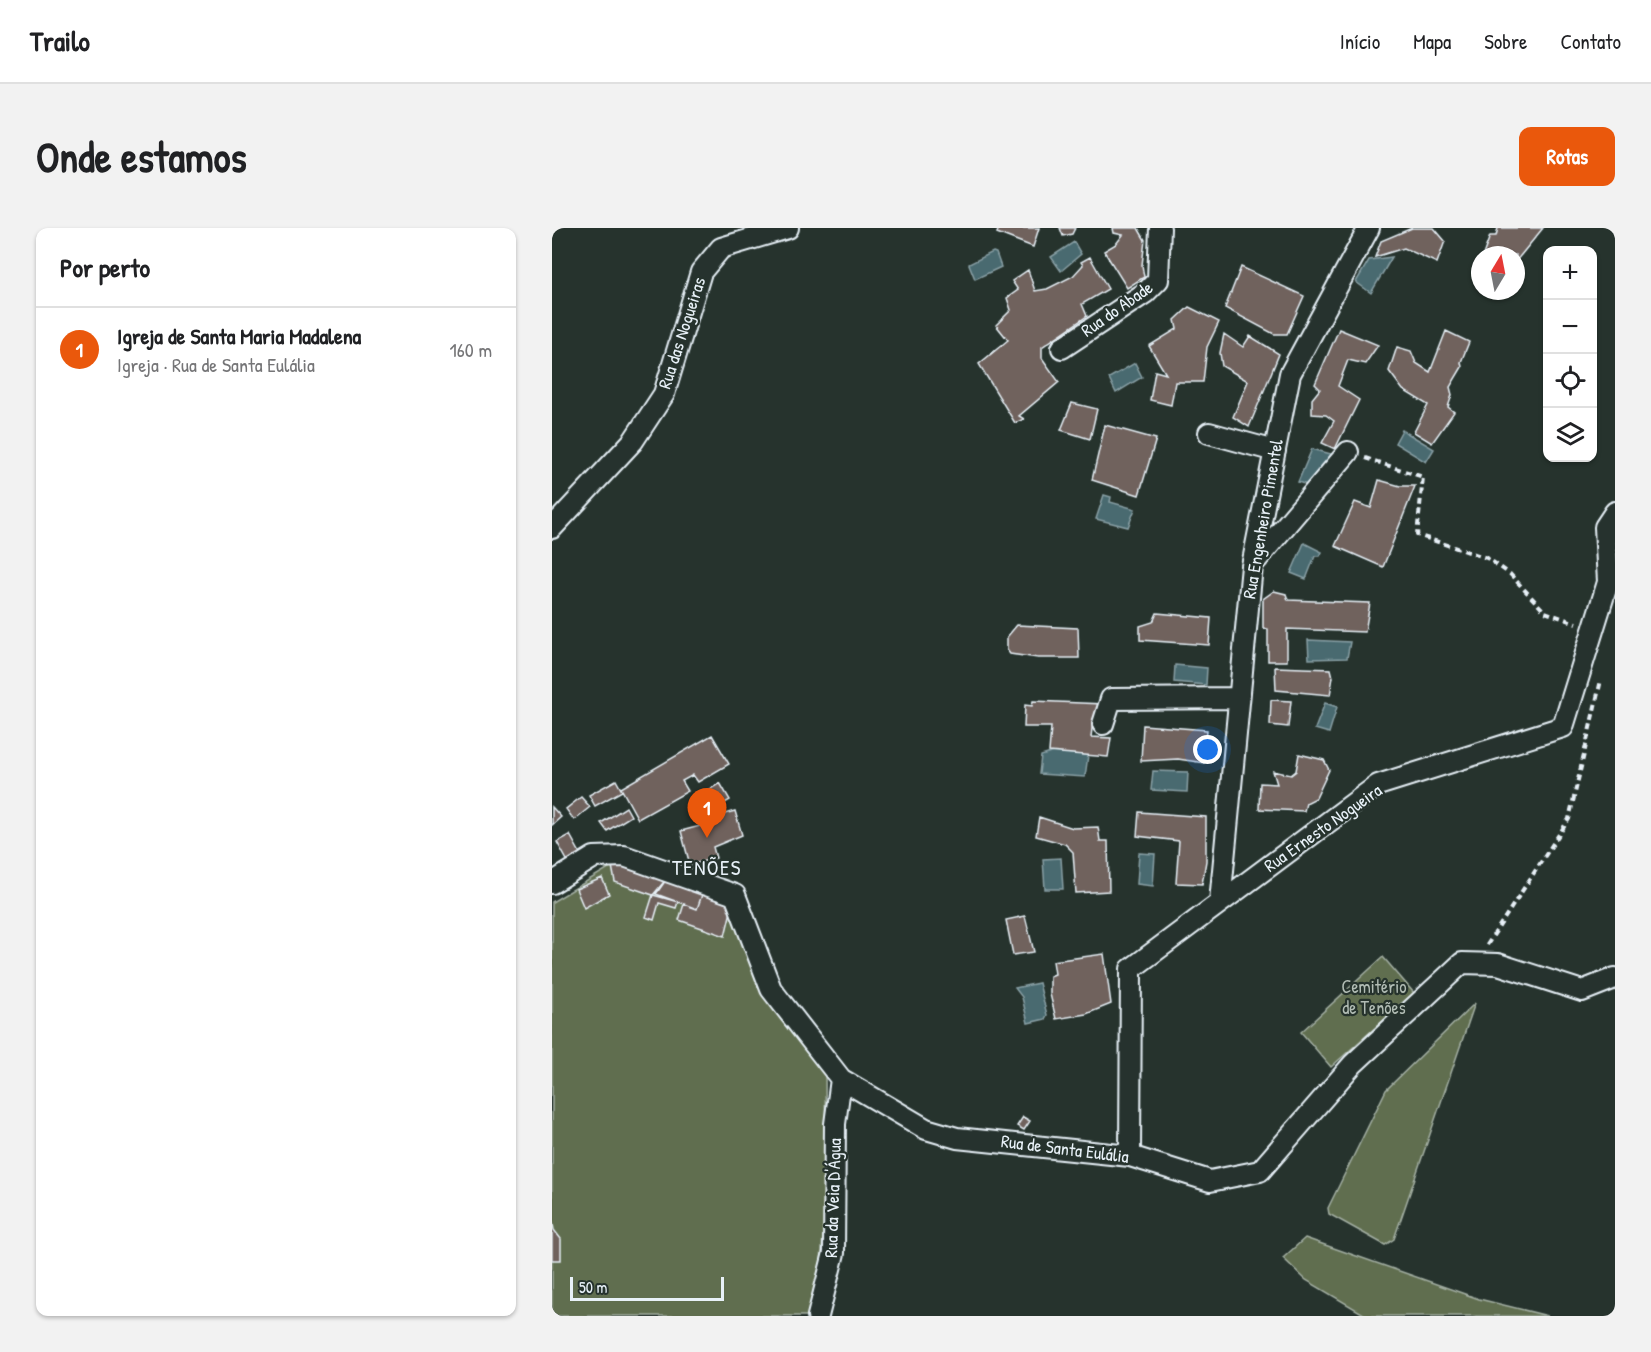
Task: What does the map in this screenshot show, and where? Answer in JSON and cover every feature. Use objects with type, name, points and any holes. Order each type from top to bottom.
[{"type":"street","name":"Rua das Nogueiras","points":[[552,528],[633,441],[664,394],[701,272],[721,248],[788,228]]},
{"type":"street","name":"Rua do Abade","points":[[1062,348],[1145,293],[1158,280],[1160,228]]},
{"type":"street","name":"Rua Engenheiro Pimentel","points":[[1220,902],[1252,566],[1290,374],[1369,228]]},
{"type":"street","points":[[1209,434],[1275,451]]},
{"type":"street","points":[[1252,566],[1348,452]]},
{"type":"street","points":[[1612,578],[1605,527],[1615,512]]},
{"type":"street","name":"Rua Ernesto Nogueira","points":[[1131,1156],[1131,969],[1378,785],[1563,727],[1612,578]]},
{"type":"street","points":[[1103,724],[1111,699],[1239,698]]},
{"type":"street","name":"Rua de Santa Eulália","points":[[552,883],[594,857],[624,856],[735,895],[771,989],[841,1079],[926,1129],[957,1137],[1032,1143],[1131,1156],[1210,1181],[1260,1171],[1353,1064],[1462,963],[1475,963]]},
{"type":"street","points":[[1475,963],[1498,964],[1582,992],[1615,978]]},
{"type":"street","name":"Rua da Veia D'Água","points":[[818,1316],[834,1253],[835,1124],[841,1079]]},
{"type":"path","points":[[1348,452],[1423,477],[1417,535],[1487,558],[1510,574],[1545,612],[1594,627]]},
{"type":"path","points":[[1475,963],[1569,819],[1602,673]]},
{"type":"green space","points":[[612,866],[734,899],[825,1070],[826,1194],[819,1289],[810,1316],[552,1316],[552,902]]},
{"type":"green space","name":"Cemitério de Tenões","points":[[1383,957],[1414,993],[1331,1067],[1301,1032]]},
{"type":"green space","points":[[1475,1003],[1394,1239],[1385,1245],[1329,1214],[1328,1208],[1386,1090]]},
{"type":"green space","points":[[1305,1238],[1479,1299],[1548,1316],[1367,1316],[1306,1280],[1283,1258]]},
{"type":"water","points":[[1074,242],[1081,254],[1061,271],[1051,257]]},
{"type":"water","points":[[993,252],[996,253],[1001,267],[975,279],[969,264]]},
{"type":"water","points":[[1392,257],[1371,293],[1356,282],[1369,260]]},
{"type":"water","points":[[1135,363],[1142,377],[1116,393],[1109,378]]},
{"type":"water","points":[[1402,430],[1434,449],[1426,462],[1395,443]]},
{"type":"water","points":[[1312,449],[1331,454],[1322,477],[1313,487],[1298,482]]},
{"type":"water","points":[[1104,495],[1111,497],[1110,502],[1135,509],[1128,527],[1096,519]]},
{"type":"water","points":[[1304,543],[1322,552],[1320,556],[1315,556],[1306,579],[1291,573]]},
{"type":"water","points":[[1308,640],[1350,642],[1347,658],[1309,659]]},
{"type":"water","points":[[1175,665],[1207,668],[1206,685],[1174,682]]},
{"type":"water","points":[[1325,703],[1337,707],[1329,733],[1315,729]]},
{"type":"water","points":[[1054,752],[1088,755],[1085,777],[1039,774],[1041,756]]},
{"type":"water","points":[[1153,771],[1188,772],[1187,792],[1151,790]]},
{"type":"water","points":[[1139,853],[1155,854],[1153,886],[1137,884]]},
{"type":"water","points":[[1061,858],[1063,889],[1045,889],[1043,859]]},
{"type":"water","points":[[1039,983],[1047,1015],[1045,1019],[1028,1023],[1022,997],[1015,988]]},
{"type":"building","points":[[999,228],[1039,228],[1033,247],[997,233]]},
{"type":"building","points":[[1060,228],[1075,228],[1072,234],[1063,236]]},
{"type":"building","points":[[1113,228],[1138,228],[1145,240],[1142,265],[1144,277],[1127,288],[1104,251],[1116,244],[1123,235],[1114,233]]},
{"type":"building","points":[[1412,228],[1434,228],[1445,241],[1437,263],[1404,248],[1375,257],[1381,241]]},
{"type":"building","points":[[1498,228],[1543,228],[1525,250],[1525,246],[1486,246],[1490,236],[1496,236]]},
{"type":"building","points":[[1090,257],[1108,289],[1082,304],[1087,316],[1042,347],[1042,358],[1059,382],[1019,416],[1024,419],[1015,423],[979,364],[1008,340],[996,325],[1011,310],[1007,298],[1018,290],[1012,281],[1028,270],[1035,291],[1047,289],[1073,276],[1083,265],[1081,262]]},
{"type":"building","points":[[1241,267],[1304,296],[1287,334],[1274,334],[1225,308]]},
{"type":"building","points":[[1189,307],[1219,322],[1207,347],[1203,382],[1175,382],[1171,405],[1150,400],[1155,371],[1166,374],[1149,346],[1177,329],[1175,320]]},
{"type":"building","points":[[1339,329],[1378,345],[1365,364],[1348,360],[1338,386],[1359,400],[1335,449],[1322,443],[1334,421],[1326,415],[1312,414],[1312,399],[1320,389],[1315,384]]},
{"type":"building","points":[[1446,331],[1469,342],[1461,362],[1462,367],[1450,387],[1452,395],[1448,407],[1454,412],[1432,443],[1414,432],[1428,405],[1403,390],[1389,371],[1397,347],[1411,351],[1416,363],[1430,372]]},
{"type":"building","points":[[1224,334],[1243,347],[1250,336],[1279,354],[1249,427],[1233,417],[1248,381],[1222,366],[1220,353]]},
{"type":"building","points":[[1072,403],[1097,409],[1090,439],[1061,430]]},
{"type":"building","points":[[1105,425],[1156,439],[1139,495],[1092,480]]},
{"type":"building","points":[[1379,480],[1400,486],[1415,486],[1383,567],[1335,546],[1355,502],[1371,508]]},
{"type":"building","points":[[1274,591],[1286,594],[1288,600],[1370,603],[1365,632],[1287,629],[1287,661],[1268,661],[1268,629],[1263,628],[1263,599]]},
{"type":"building","points":[[1157,613],[1211,618],[1209,645],[1140,640],[1140,626],[1153,622]]},
{"type":"building","points":[[1017,625],[1078,628],[1079,658],[1038,658],[1010,654],[1007,650],[1007,637]]},
{"type":"building","points":[[1275,667],[1331,669],[1333,677],[1330,695],[1276,690]]},
{"type":"building","points":[[1271,700],[1291,701],[1288,727],[1270,725]]},
{"type":"building","points":[[1033,701],[1104,704],[1104,721],[1093,720],[1091,737],[1111,738],[1108,757],[1049,752],[1051,727],[1024,727],[1025,705],[1032,706]]},
{"type":"building","points":[[1143,725],[1207,730],[1204,763],[1178,759],[1141,761]]},
{"type":"building","points":[[712,735],[729,764],[698,782],[693,775],[682,781],[688,791],[638,819],[621,788]]},
{"type":"building","points":[[1299,754],[1324,760],[1329,770],[1316,798],[1306,803],[1304,811],[1259,809],[1260,783],[1277,784],[1273,771],[1291,775],[1296,771]]},
{"type":"building","points":[[616,780],[622,791],[595,806],[589,795]]},
{"type":"building","points":[[720,783],[730,800],[715,809],[704,793]]},
{"type":"building","points":[[581,797],[590,807],[574,820],[566,809]]},
{"type":"building","points":[[552,807],[561,817],[552,825]]},
{"type":"building","points":[[626,807],[631,816],[607,831],[601,823]]},
{"type":"building","points":[[735,811],[742,835],[713,847],[716,858],[690,865],[681,831],[708,824],[707,819]]},
{"type":"building","points":[[1139,812],[1206,817],[1206,861],[1202,884],[1176,883],[1179,841],[1137,836]]},
{"type":"building","points":[[1039,817],[1073,828],[1098,827],[1100,841],[1108,841],[1109,891],[1076,893],[1073,852],[1065,844],[1036,836]]},
{"type":"building","points":[[570,835],[581,855],[568,862],[557,842]]},
{"type":"building","points":[[612,866],[645,868],[668,877],[653,895],[615,882]]},
{"type":"building","points":[[668,877],[704,889],[697,909],[656,894]]},
{"type":"building","points":[[602,878],[609,894],[584,908],[576,889]]},
{"type":"building","points":[[704,889],[734,899],[725,936],[679,920],[684,904],[697,909]]},
{"type":"building","points":[[653,895],[678,902],[676,908],[659,903],[654,920],[646,917]]},
{"type":"building","points":[[1025,916],[1034,952],[1013,955],[1006,920]]},
{"type":"building","points":[[1104,954],[1111,1004],[1086,1014],[1056,1019],[1050,994],[1050,976],[1055,974],[1053,961]]},
{"type":"building","points":[[1023,1117],[1030,1121],[1024,1130],[1017,1126]]},
{"type":"building","points":[[552,1219],[554,1230],[561,1239],[561,1260],[552,1260]]},
{"type":"place","name":"Igreja de Santa Maria Madalena","points":[[707,838]]},
{"type":"district","name":"TENÕES","points":[[707,868]]}]
